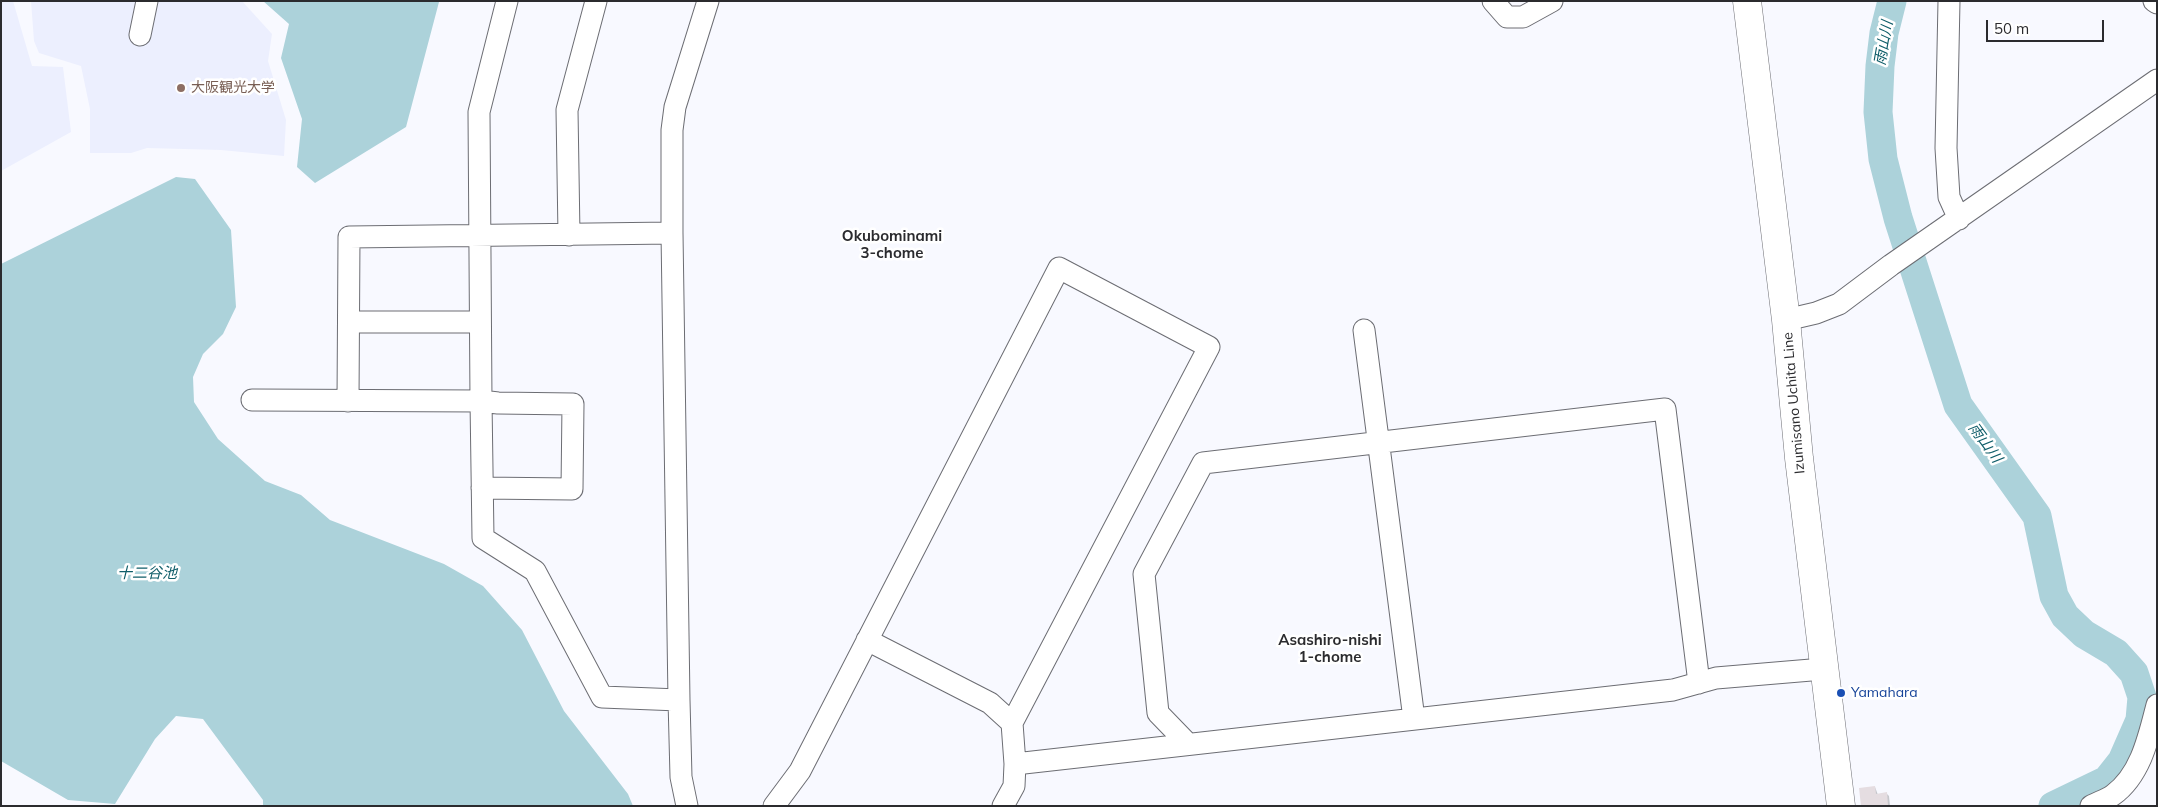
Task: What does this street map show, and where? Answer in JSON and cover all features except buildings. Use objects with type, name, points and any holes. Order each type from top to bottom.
[{"type":"main road","name":"Izumisano Uchita Line","points":[[1747,1],[1786,320],[1798,458],[1841,806]]},
{"type":"street","points":[[140,35],[147,1]]},
{"type":"street","points":[[507,1],[479,112],[480,401],[483,538],[536,571],[602,698],[679,700]]},
{"type":"street","points":[[569,235],[566,110],[596,1]]},
{"type":"street","points":[[687,806],[681,777],[679,700],[672,130],[675,107],[708,1]]},
{"type":"street","points":[[1492,1],[1507,17],[1523,17],[1552,1]]},
{"type":"street","points":[[1949,1],[1946,148],[1948,197],[1959,220]]},
{"type":"street","points":[[1786,320],[1816,314],[1839,304],[1891,265],[1959,220],[2156,82]]},
{"type":"street","points":[[348,401],[349,237],[672,233]]},
{"type":"street","points":[[774,806],[800,771],[1059,268],[1209,346],[1012,723],[1015,764],[1014,786],[1003,806]]},
{"type":"street","points":[[348,322],[480,322]]},
{"type":"street","points":[[1364,330],[1414,718]]},
{"type":"street","points":[[252,400],[480,401],[573,404],[572,489],[482,488]]},
{"type":"street","points":[[1188,744],[1158,713],[1144,574],[1203,463],[1379,441],[1665,409],[1699,683]]},
{"type":"street","points":[[867,640],[990,703],[1012,723]]},
{"type":"street","points":[[1015,764],[1673,690],[1716,678],[1823,669]]},
{"type":"street","points":[[2091,806],[2113,795],[2131,776],[2146,748],[2157,705]]},
{"type":"shaded area","points":[[1,1],[13,1],[32,66],[63,67],[71,132],[1,171]]},
{"type":"shaded area","name":"大阪観光大学","points":[[31,1],[242,1],[272,34],[268,61],[286,120],[284,156],[221,150],[147,148],[131,153],[90,153],[90,109],[81,66],[39,53],[34,41]]},
{"type":"water","points":[[263,1],[439,2],[406,127],[315,183],[297,167],[302,119],[281,58],[289,24]]},
{"type":"water","name":"十二谷池","points":[[176,177],[195,179],[231,230],[236,307],[223,334],[203,354],[193,377],[194,402],[218,439],[265,481],[301,495],[330,520],[444,564],[483,586],[522,630],[564,711],[628,794],[633,806],[263,806],[263,800],[203,719],[176,716],[155,739],[115,804],[68,800],[1,761],[1,264]]},
{"type":"waterway","name":"雨山川","points":[[1892,1],[1884,33],[1880,66],[1878,112],[1883,159],[1898,218],[1958,405],[2037,516],[2054,596],[2065,616],[2084,634],[2116,653],[2134,673],[2142,697],[2140,720],[2122,761],[2107,780],[2053,806]]},
{"type":"place","name":"大阪観光大学","points":[[181,88]]},
{"type":"place","name":"Yamahara","points":[[1841,693]]},
{"type":"district","name":"Okubominami 3-chome","points":[[892,244]]},
{"type":"district","name":"Asashiro-nishi 1-chome","points":[[1330,648]]}]
